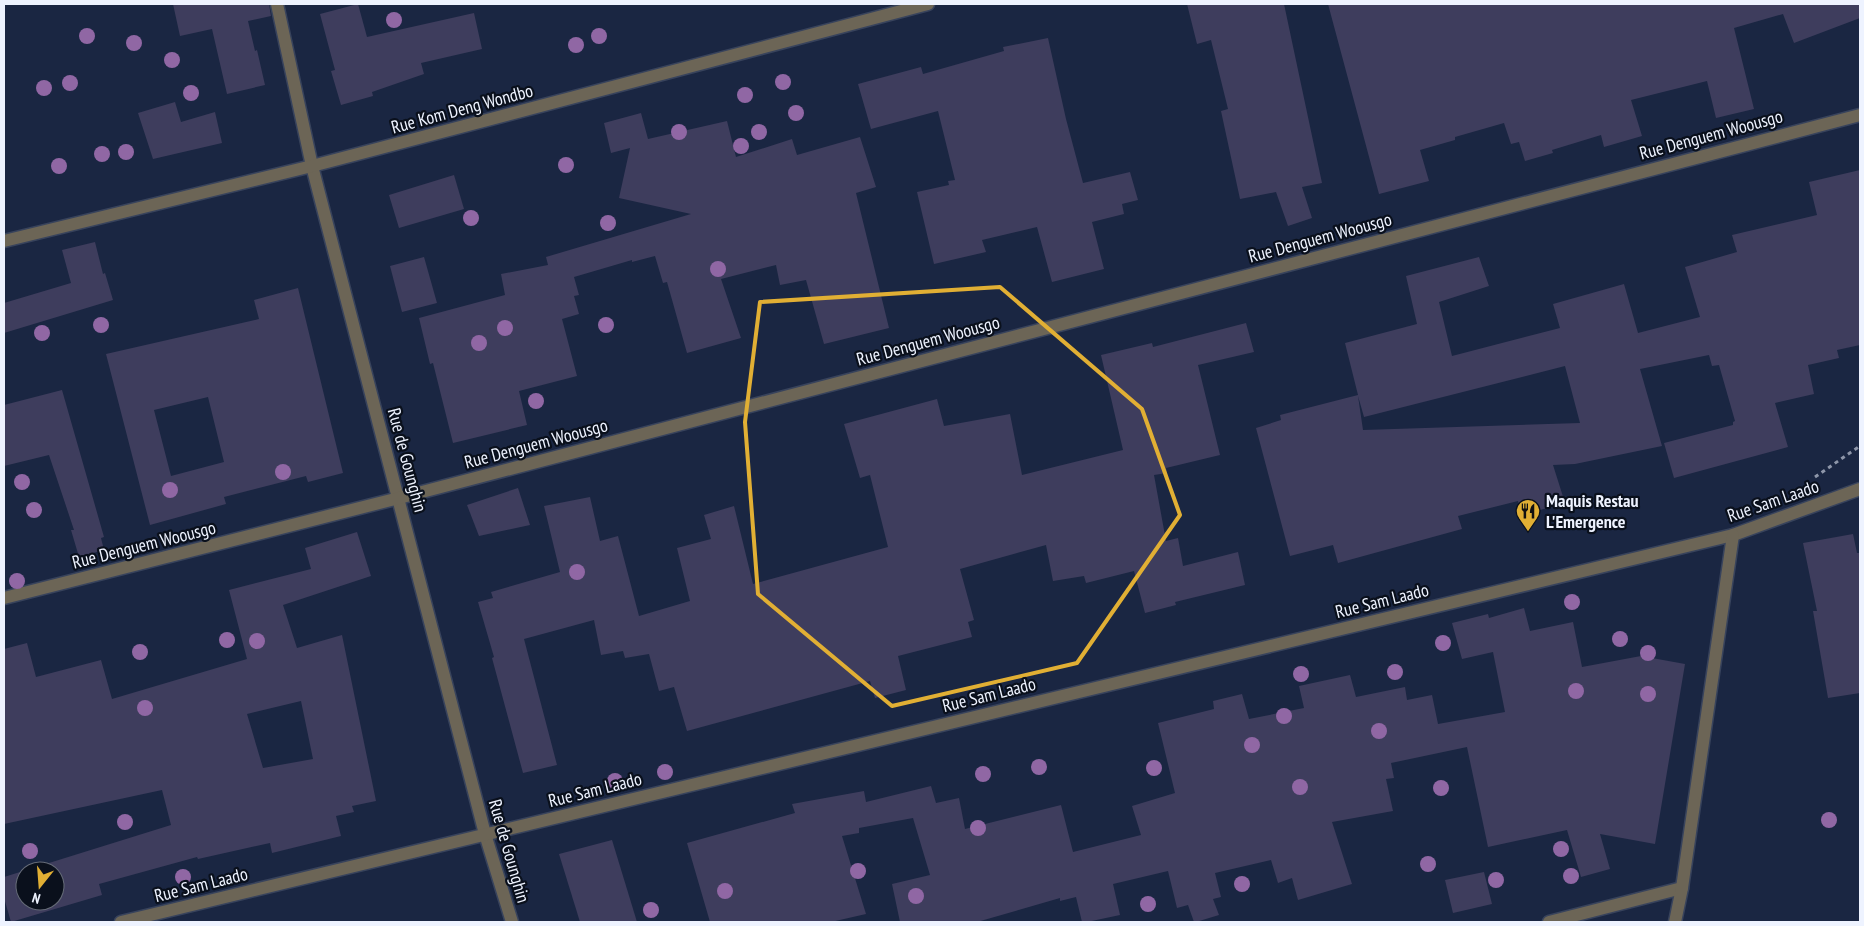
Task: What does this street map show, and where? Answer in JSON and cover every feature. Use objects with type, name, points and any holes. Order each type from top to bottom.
[{"type":"street","name":"Rue de Gounghin","points":[[277,4],[312,166],[485,834],[512,922]]},
{"type":"street","name":"Rue Kom Deng Wondbo","points":[[4,241],[312,166],[928,4]]},
{"type":"street","name":"Rue Denguem Woousgo","points":[[4,598],[399,498],[1860,115]]},
{"type":"street","name":"Rue Sam Laado","points":[[121,922],[1733,535],[1860,489]]},
{"type":"street","points":[[1674,922],[1682,888],[1733,535]]},
{"type":"street","points":[[1549,922],[1682,888]]},
{"type":"highlighted area","points":[[1000,287],[1142,409],[1180,515],[1077,663],[892,706],[758,594],[745,422],[760,302]]},
{"type":"building","points":[[173,4],[269,4],[271,16],[248,21],[265,85],[227,94],[212,29],[180,36]]},
{"type":"building","points":[[358,4],[367,37],[474,13],[482,49],[421,63],[424,74],[372,92],[373,96],[341,105],[331,71],[335,70],[320,14]]},
{"type":"building","points":[[1187,4],[1284,4],[1322,183],[1302,187],[1312,218],[1288,226],[1276,192],[1240,199],[1221,111],[1228,109],[1211,40],[1197,44]]},
{"type":"building","points":[[1328,4],[1860,4],[1860,18],[1794,43],[1783,14],[1734,28],[1754,109],[1716,118],[1707,81],[1631,100],[1642,136],[1604,147],[1601,135],[1552,150],[1553,153],[1525,161],[1519,142],[1511,144],[1504,123],[1455,137],[1455,140],[1420,150],[1429,181],[1379,194]]},
{"type":"building","points":[[1048,38],[1066,119],[1083,183],[1130,172],[1138,200],[1122,204],[1124,214],[1092,222],[1104,269],[1052,282],[1037,227],[982,240],[986,252],[934,264],[917,192],[949,185],[948,181],[955,180],[938,111],[871,129],[858,84],[921,67],[923,74],[1004,51],[1003,47]]},
{"type":"building","points":[[175,102],[181,122],[215,112],[222,143],[153,159],[138,113]]},
{"type":"building","points":[[641,113],[648,139],[727,121],[736,157],[792,139],[797,155],[860,137],[876,187],[856,193],[889,328],[824,344],[806,280],[780,285],[776,265],[721,279],[741,338],[687,353],[667,282],[663,283],[655,256],[632,262],[632,260],[574,277],[579,295],[574,296],[579,314],[562,319],[577,376],[519,391],[527,425],[453,443],[433,363],[430,364],[419,318],[505,295],[501,274],[548,265],[546,257],[691,214],[619,198],[630,148],[611,153],[604,123]]},
{"type":"building","points":[[1860,170],[1860,345],[1837,350],[1839,358],[1808,365],[1814,394],[1775,403],[1788,447],[1674,478],[1664,443],[1733,425],[1735,421],[1719,365],[1712,366],[1709,355],[1640,369],[1662,446],[1575,464],[1553,465],[1565,503],[1522,515],[1518,501],[1458,516],[1462,529],[1338,563],[1333,545],[1290,556],[1256,428],[1281,420],[1280,415],[1358,395],[1345,343],[1417,324],[1406,276],[1479,257],[1489,286],[1439,302],[1452,356],[1560,328],[1553,304],[1624,284],[1638,333],[1700,317],[1685,267],[1737,252],[1732,235],[1817,215],[1809,182]],"holes":[[[1565,366],[1580,423],[1363,430],[1358,396],[1364,417]]]},
{"type":"building","points":[[454,175],[464,209],[399,228],[389,195]]},
{"type":"building","points":[[95,242],[103,274],[105,273],[113,300],[4,333],[4,303],[71,283],[62,250]]},
{"type":"building","points":[[424,257],[437,303],[402,312],[390,266]]},
{"type":"building","points":[[298,288],[343,473],[308,482],[306,476],[224,497],[226,504],[150,525],[106,354],[259,319],[254,300]],"holes":[[[208,397],[224,462],[171,476],[154,410]]]},
{"type":"building","points":[[1246,323],[1254,352],[1198,365],[1220,455],[1166,468],[1167,473],[1154,475],[1166,541],[1178,538],[1183,566],[1238,552],[1245,585],[1175,602],[1176,605],[1145,613],[1134,571],[1086,583],[1084,576],[1053,581],[1046,545],[960,569],[974,620],[968,622],[972,637],[898,656],[906,690],[875,698],[870,681],[687,731],[674,687],[659,691],[649,654],[625,658],[623,651],[601,655],[594,620],[524,639],[557,765],[523,773],[478,602],[493,598],[491,592],[560,572],[544,506],[590,497],[600,541],[618,536],[639,616],[690,601],[677,548],[711,539],[704,515],[734,506],[753,584],[888,547],[870,475],[860,478],[844,424],[937,399],[944,426],[1010,414],[1022,475],[1123,450],[1101,355],[1152,343],[1153,347]]},
{"type":"building","points":[[62,390],[104,537],[101,538],[104,550],[79,557],[71,530],[74,530],[49,455],[4,466],[4,405]]},
{"type":"building","points":[[518,488],[530,525],[479,536],[467,505]]},
{"type":"building","points":[[357,532],[371,576],[283,605],[297,648],[342,635],[376,801],[352,806],[354,812],[336,816],[341,836],[272,853],[270,843],[198,859],[197,857],[99,884],[102,895],[65,906],[65,861],[55,861],[171,825],[162,790],[4,824],[4,649],[27,643],[36,677],[101,660],[112,699],[247,659],[229,590],[311,569],[305,548]],"holes":[[[301,701],[313,759],[263,768],[247,714]]]},
{"type":"building","points":[[1853,534],[1857,553],[1860,553],[1860,693],[1828,698],[1813,611],[1817,611],[1803,543]]},
{"type":"building","points":[[1524,608],[1530,631],[1573,622],[1582,667],[1641,656],[1685,664],[1655,844],[1600,834],[1610,869],[1581,877],[1567,830],[1488,847],[1467,747],[1391,763],[1394,778],[1386,779],[1393,811],[1332,822],[1352,884],[1298,900],[1292,878],[1278,883],[1271,860],[1215,873],[1221,897],[1213,899],[1219,915],[1196,922],[1194,922],[1188,905],[1177,908],[1168,871],[1113,884],[1120,915],[1087,922],[1082,922],[1076,897],[1060,901],[1060,898],[977,922],[900,922],[892,884],[930,875],[913,818],[859,828],[859,833],[842,836],[866,914],[831,922],[710,922],[687,843],[795,813],[792,804],[864,791],[866,802],[931,786],[936,803],[959,798],[965,829],[1061,805],[1073,852],[1141,835],[1132,806],[1175,793],[1158,723],[1214,709],[1213,701],[1242,694],[1249,719],[1304,708],[1299,686],[1350,675],[1356,697],[1405,687],[1407,700],[1432,695],[1438,724],[1505,712],[1493,652],[1462,659],[1452,623],[1488,614],[1489,618]]},
{"type":"building","points":[[612,840],[637,922],[580,922],[559,854]]},
{"type":"building","points":[[1484,872],[1492,904],[1453,913],[1445,880]]},
{"type":"building","points":[[15,874],[15,911],[48,911],[11,922],[4,898],[4,877]]},
{"type":"place","name":"Maquis Restau L'Emergence","points":[[1528,532]]}]
